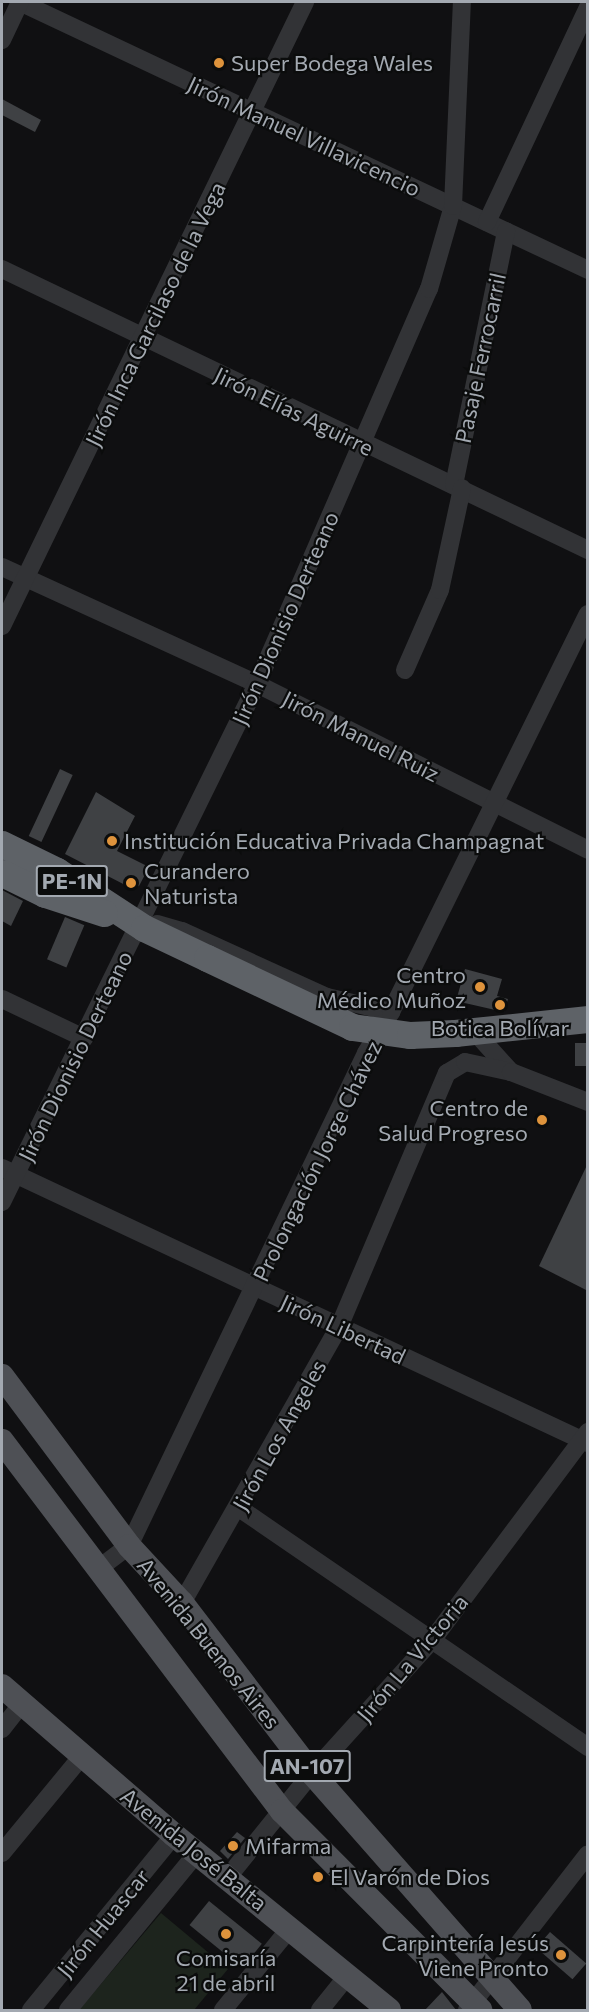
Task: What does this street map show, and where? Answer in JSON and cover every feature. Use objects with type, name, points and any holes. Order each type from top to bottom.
[{"type":"highway","name":"PE-1N","points":[[2,844],[57,871],[142,927]]},
{"type":"highway","name":"PE-1N","points":[[2,873],[45,894],[142,927],[352,1027],[410,1035],[465,1032],[588,1019]]},
{"type":"main road","name":"Avenida Buenos Aires","points":[[2,1376],[129,1546],[182,1603],[312,1773],[491,1982],[520,2010]]},
{"type":"main road","name":"Avenida Buenos Aires","points":[[2,1441],[282,1811],[473,2008]]},
{"type":"main road","name":"Avenida José Balta","points":[[2,1686],[174,1835],[290,1928],[343,1982],[389,2010]]},
{"type":"street","name":"Jirón Manuel Villavicencio","points":[[20,2],[588,270]]},
{"type":"street","points":[[2,40],[20,2]]},
{"type":"street","name":"Jirón Inca Garcilaso de la Vega","points":[[2,626],[305,2]]},
{"type":"street","name":"Jirón Dionisio Derteano","points":[[2,1202],[9,1172],[84,1038],[142,927],[257,684],[429,289],[453,206],[462,2]]},
{"type":"street","points":[[487,222],[588,7]]},
{"type":"street","name":"Pasaje Ferrocarril","points":[[405,670],[440,590],[506,231]]},
{"type":"street","name":"Jirón Elías Aguirre","points":[[2,269],[362,444],[458,487],[588,550]]},
{"type":"street","name":"Jirón Manuel Ruiz","points":[[2,567],[25,580],[257,684],[588,850]]},
{"type":"street","name":"Prolongación Jorge Chávez","points":[[98,1569],[129,1546],[256,1288],[366,1053],[391,1012],[588,614]]},
{"type":"street","points":[[142,927],[156,924],[169,926],[327,998],[391,1012]]},
{"type":"street","points":[[2,999],[84,1038]]},
{"type":"street","points":[[465,1032],[511,1072],[588,1102]]},
{"type":"street","name":"Jirón Los Angeles","points":[[182,1603],[239,1508],[339,1327],[447,1073],[455,1065],[465,1062],[511,1072]]},
{"type":"street","name":"Jirón Libertad","points":[[9,1172],[339,1327],[586,1438]]},
{"type":"street","name":"Jirón La Victoria","points":[[228,1876],[312,1773],[433,1639],[586,1438]]},
{"type":"street","points":[[239,1508],[588,1747]]},
{"type":"street","points":[[2,1729],[22,1703]]},
{"type":"street","points":[[2,1853],[82,1756]]},
{"type":"street","name":"Jirón Huascar","points":[[31,2010],[174,1835]]},
{"type":"street","name":"Jirón Huascar","points":[[68,2010],[197,1853]]},
{"type":"street","points":[[473,2008],[588,1854]]},
{"type":"street","points":[[223,2010],[290,1928]]},
{"type":"street","points":[[320,2010],[343,1982]]},
{"type":"shaded area","points":[[161,1913],[228,1969],[194,2010],[79,2010]]},
{"type":"building","points":[[2,99],[41,120],[35,132],[2,115]]},
{"type":"building","points":[[60,769],[73,775],[41,842],[29,836]]},
{"type":"building","points":[[96,792],[135,816],[117,851],[149,867],[139,886],[131,888],[65,854]]},
{"type":"building","points":[[2,890],[23,901],[11,926],[2,921]]},
{"type":"building","points":[[65,917],[84,925],[66,968],[47,959]]},
{"type":"building","name":"Centro Médico Muñoz","points":[[465,969],[502,979],[497,996],[508,999],[504,1012],[456,1001]]},
{"type":"building","points":[[575,1043],[588,1043],[588,1066],[575,1066]]},
{"type":"building","points":[[588,1163],[588,1291],[539,1266]]},
{"type":"building","name":"Mifarma","points":[[237,1832],[245,1838],[228,1859],[220,1851]]},
{"type":"building","name":"Comisaría 21 de abril","points":[[209,1901],[262,1944],[242,1968],[189,1925]]},
{"type":"building","name":"Carpintería Jesús Viene Pronto","points":[[550,1932],[586,1963],[572,1979],[536,1948]]},
{"type":"building","points":[[442,1992],[456,2010],[425,2010]]},
{"type":"place","name":"Super Bodega Wales","points":[[219,63]]},
{"type":"place","name":"Institución Educativa Privada Champagnat","points":[[112,841]]},
{"type":"place","name":"Curandero Naturista","points":[[131,883]]},
{"type":"place","name":"Centro Médico Muñoz","points":[[480,987]]},
{"type":"place","name":"Botica Bolívar","points":[[500,1005]]},
{"type":"place","name":"Centro de Salud Progreso","points":[[542,1120]]},
{"type":"place","name":"Mifarma","points":[[233,1846]]},
{"type":"place","name":"El Varón de Dios","points":[[318,1877]]},
{"type":"place","name":"Comisaría 21 de abril","points":[[226,1934]]},
{"type":"place","name":"Carpintería Jesús Viene Pronto","points":[[561,1955]]}]
